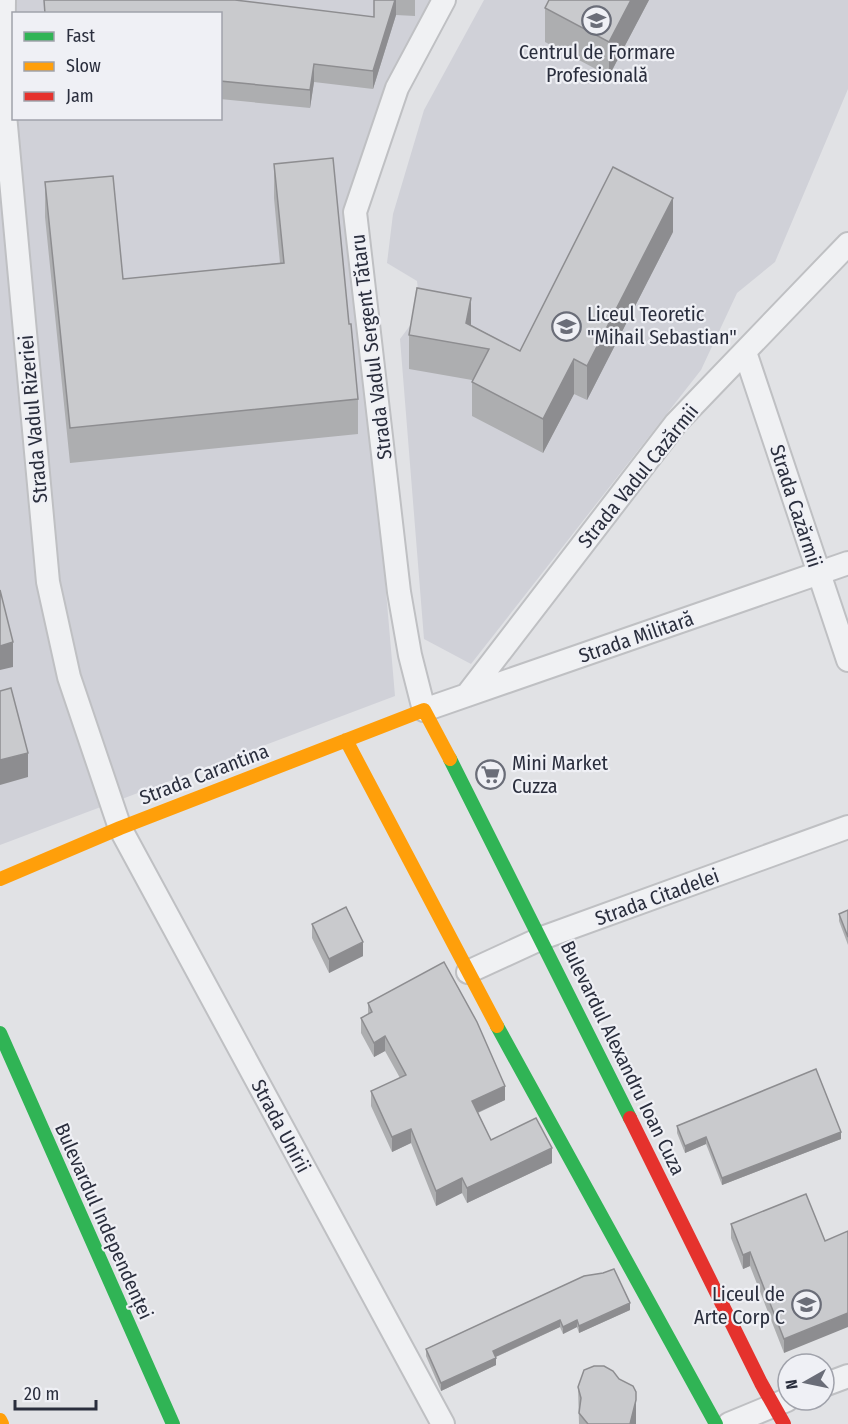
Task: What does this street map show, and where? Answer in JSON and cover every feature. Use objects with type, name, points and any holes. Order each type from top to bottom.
[{"type":"main road","name":"Strada Carantina","points":[[0,879],[120,828],[424,710]]},
{"type":"main road","name":"Bulevardul Alexandru Ioan Cuza","points":[[424,710],[776,1398]]},
{"type":"main road","points":[[346,740],[468,972],[716,1424]]},
{"type":"main road","name":"Bulevardul Independenței","points":[[0,1033],[173,1424]]},
{"type":"street","name":"Strada Vadul Rizeriei","points":[[3,0],[3,93],[48,582],[69,677],[120,828]]},
{"type":"street","name":"Strada Vadul Sergent Tătaru","points":[[424,710],[410,655],[399,592],[355,212],[397,88],[444,0]]},
{"type":"street","name":"Strada Vadul Cazărmii","points":[[467,695],[676,423],[848,244]]},
{"type":"street","name":"Strada Cazărmii","points":[[745,352],[848,660]]},
{"type":"street","name":"Strada Militară","points":[[424,710],[848,563]]},
{"type":"street","name":"Strada Citadelei","points":[[468,972],[542,938],[848,827]]},
{"type":"street","name":"Strada Unirii","points":[[120,828],[443,1424]]},
{"type":"street","points":[[729,1424],[776,1412]]},
{"type":"shaded area","points":[[0,0],[432,0],[385,85],[354,219],[395,696],[0,845]]},
{"type":"shaded area","name":"Liceul Teoretic \"Mihail Sebastian\"","points":[[484,0],[848,0],[848,89],[775,262],[737,293],[701,370],[471,664],[424,639],[400,339],[420,312],[418,290],[417,281],[387,263],[393,214],[424,110]]},
{"type":"building","points":[[44,0],[235,0],[374,17],[374,0],[395,0],[373,71],[314,64],[310,90],[222,81],[222,12],[45,12]]},
{"type":"building","points":[[549,0],[631,0],[609,42],[545,8]]},
{"type":"building","points":[[333,158],[358,399],[70,428],[45,182],[113,176],[123,279],[284,263],[274,164]]},
{"type":"building","points":[[613,167],[673,198],[587,366],[574,359],[543,419],[472,382],[489,349],[409,335],[417,288],[471,298],[466,323],[520,351]]},
{"type":"building","points":[[0,590],[13,642],[0,646]]},
{"type":"building","points":[[11,688],[28,753],[0,760],[0,691]]},
{"type":"building","points":[[346,907],[363,942],[329,959],[312,924]]},
{"type":"building","points":[[848,910],[848,937],[839,914]]},
{"type":"building","points":[[444,962],[477,1022],[505,1086],[472,1101],[491,1140],[536,1118],[552,1148],[467,1188],[462,1178],[436,1191],[411,1129],[392,1137],[371,1091],[406,1075],[385,1036],[374,1043],[361,1018],[372,1012],[368,1003]]},
{"type":"building","points":[[816,1069],[841,1132],[722,1178],[706,1137],[685,1146],[677,1126]]},
{"type":"building","points":[[806,1194],[825,1241],[848,1231],[848,1313],[784,1339],[750,1252],[743,1255],[731,1224]]},
{"type":"building","points":[[614,1269],[630,1303],[579,1326],[577,1320],[563,1327],[560,1320],[493,1351],[496,1358],[441,1383],[426,1349],[584,1276]]},
{"type":"building","points":[[594,1366],[604,1366],[613,1371],[619,1379],[633,1386],[636,1400],[630,1424],[588,1424],[579,1413],[581,1398],[578,1387],[584,1370]]},
{"type":"traffic: fast","points":[[450,759],[630,1118]]},
{"type":"traffic: fast","points":[[497,1026],[716,1424]]},
{"type":"traffic: fast","points":[[0,1033],[173,1424]]},
{"type":"traffic: slow","points":[[0,879],[120,828],[424,710],[450,759]]},
{"type":"traffic: slow","points":[[346,740],[497,1026]]},
{"type":"traffic: slow","points":[[0,1420],[2,1424]]},
{"type":"traffic: jam","points":[[630,1118],[761,1383],[784,1424]]},
{"type":"place","name":"Centrul de Formare Profesională","points":[[597,21]]},
{"type":"place","name":"Liceul Teoretic \"Mihail Sebastian\"","points":[[566,326]]},
{"type":"place","name":"Mini Market Cuzza","points":[[491,775]]},
{"type":"place","name":"Liceul de Arte Corp C","points":[[806,1305]]}]
